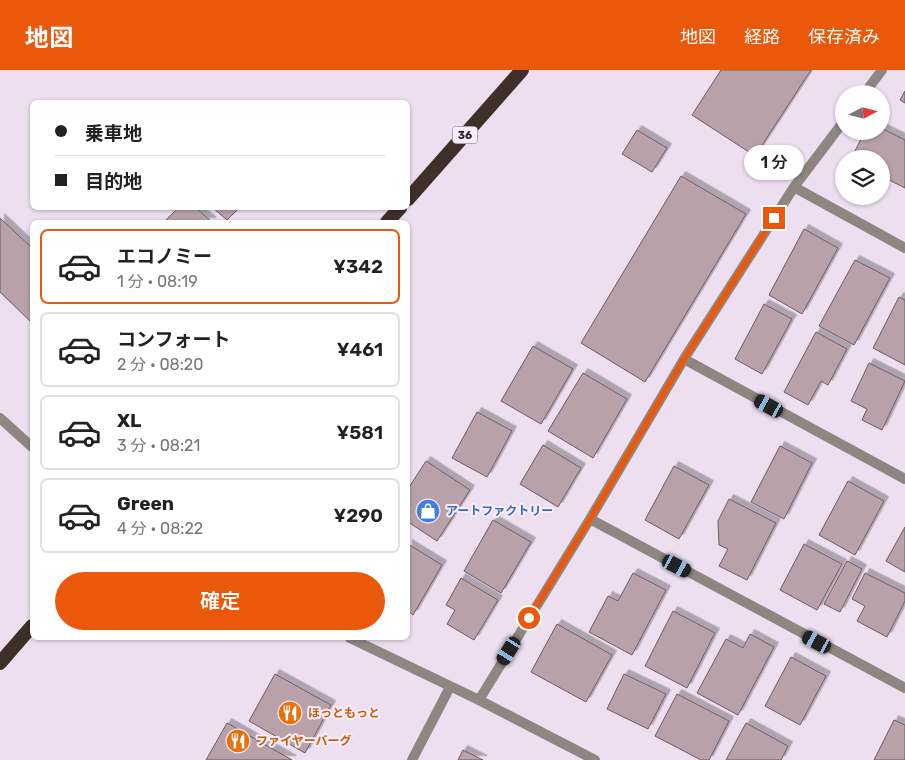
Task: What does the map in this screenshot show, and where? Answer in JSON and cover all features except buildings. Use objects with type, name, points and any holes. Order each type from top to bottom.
[{"type":"highway","name":"36","points":[[410,197],[522,70]]},
{"type":"highway","points":[[389,220],[398,210]]},
{"type":"highway","points":[[0,663],[30,628]]},
{"type":"street","points":[[871,85],[882,70]]},
{"type":"street","points":[[479,700],[590,519],[684,359],[794,187],[835,133]]},
{"type":"street","points":[[794,187],[905,248]]},
{"type":"street","points":[[684,359],[905,479]]},
{"type":"street","points":[[0,418],[30,445]]},
{"type":"street","points":[[590,519],[905,688]]},
{"type":"street","points":[[354,640],[479,700],[595,760]]},
{"type":"street","points":[[412,760],[450,687]]},
{"type":"place","name":"アートファクトリー","points":[[428,511]]},
{"type":"place","name":"ほっともっと","points":[[290,713]]},
{"type":"place","name":"ファイヤーバーグ","points":[[238,741]]},
{"type":"route","points":[[529,618],[590,519],[684,359],[774,218]]}]
